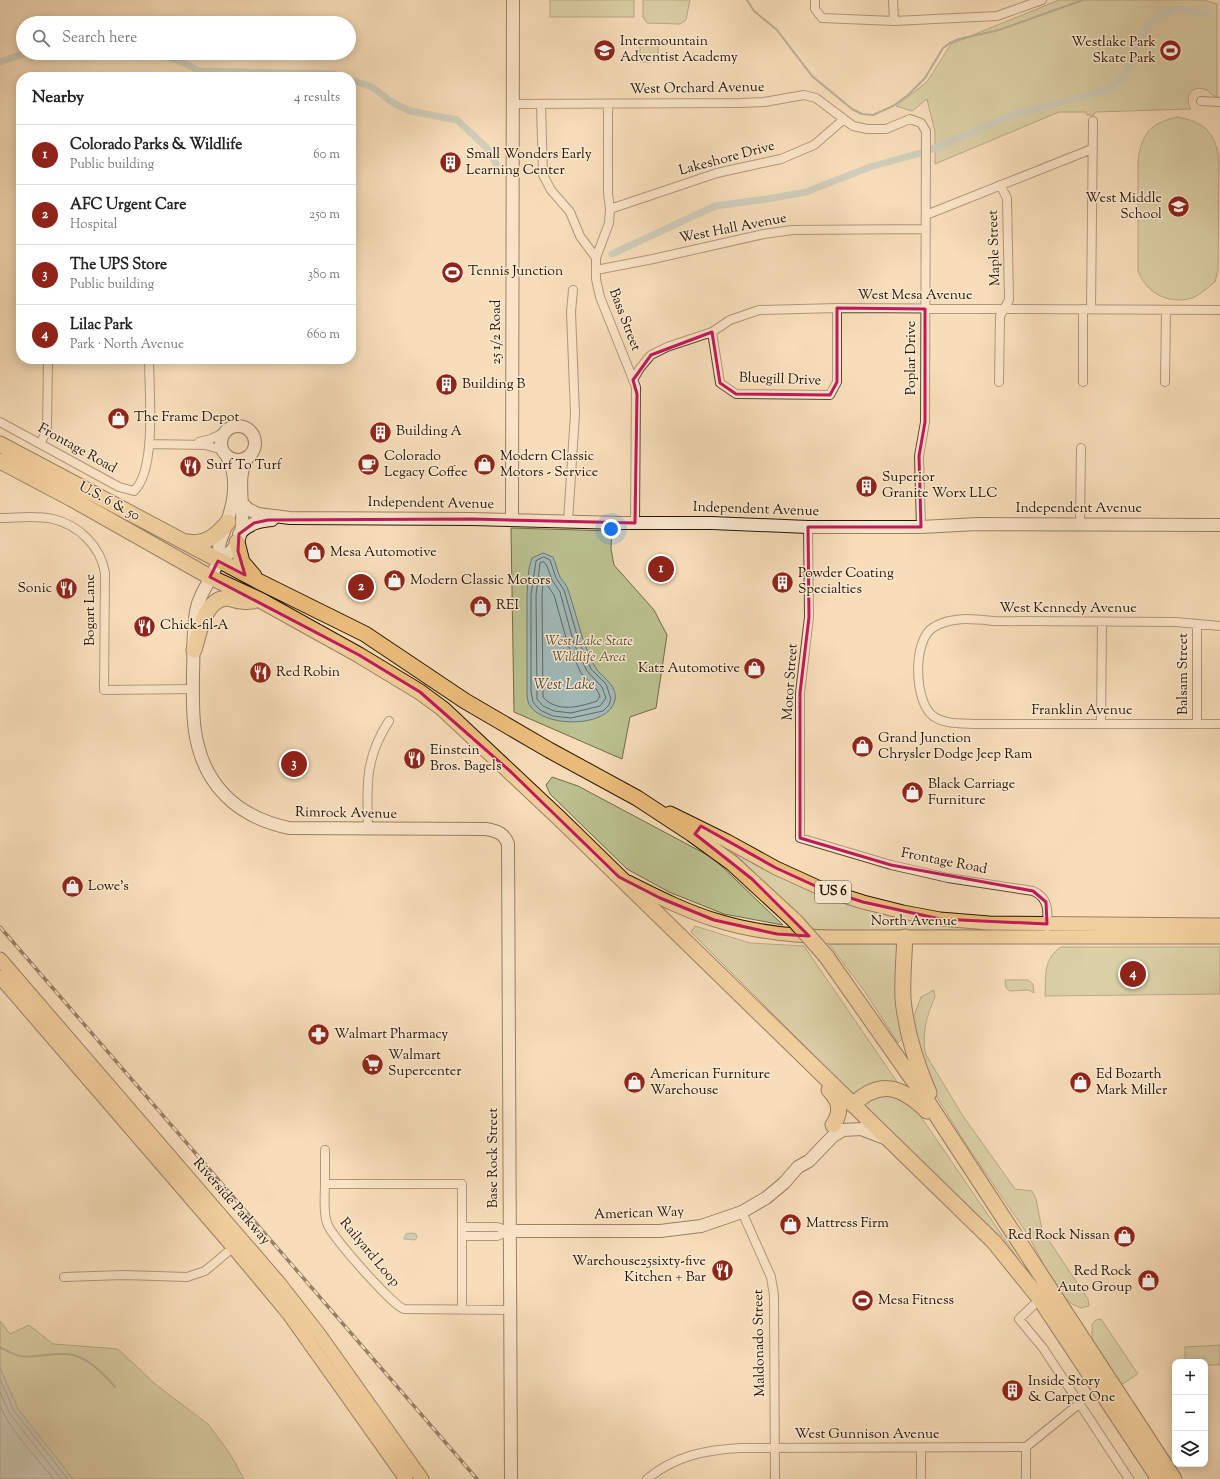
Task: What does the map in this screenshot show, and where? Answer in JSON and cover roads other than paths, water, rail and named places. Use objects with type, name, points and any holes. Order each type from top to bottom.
[{"type":"highway","name":"U.S. 6 & 50","points":[[0,444],[183,542],[365,634],[504,724],[637,798],[732,862],[795,921],[826,956],[873,1022],[942,1125]]},
{"type":"highway","name":"U.S. 6 & 50","points":[[0,461],[72,499],[210,577],[260,600],[359,655],[420,692],[442,709],[511,772],[994,1242],[1040,1299],[1159,1479]]},
{"type":"highway","points":[[183,542],[206,542],[215,536],[228,522]]},
{"type":"highway","points":[[238,538],[242,562],[246,568],[253,572],[256,580]]},
{"type":"highway","points":[[194,650],[205,617],[210,607],[214,603],[220,599],[228,598],[242,602],[260,600]]},
{"type":"highway","points":[[904,938],[903,998],[908,1029],[921,1074],[942,1125],[1174,1479]]},
{"type":"highway","points":[[776,1030],[787,1050],[836,1099],[839,1114],[833,1125]]},
{"type":"highway","points":[[853,1105],[863,1095],[874,1090],[885,1088],[896,1090],[918,1102],[942,1125]]},
{"type":"main road","name":"North Avenue","points":[[637,798],[727,841],[776,868],[822,889],[863,902],[940,919],[989,923],[1220,925]]},
{"type":"main road","name":"North Avenue","points":[[619,877],[689,911],[714,920],[747,928],[801,936],[904,938],[1220,937]]},
{"type":"main road","name":"Riverside Parkway","points":[[0,959],[49,1026]]},
{"type":"main road","name":"Riverside Parkway","points":[[0,978],[49,1026],[319,1334],[422,1479]]},
{"type":"main road","name":"Riverside Parkway","points":[[238,1243],[406,1479]]},
{"type":"street","name":"25 1/2 Road","points":[[512,520],[513,0]]},
{"type":"street","points":[[815,0],[815,9],[822,18],[894,21],[997,16],[1042,0]]},
{"type":"street","points":[[893,0],[894,21]]},
{"type":"street","name":"West Orchard Avenue","points":[[513,104],[739,103],[764,102],[804,95],[816,98],[843,120],[853,126],[867,129],[886,129],[910,119],[921,123],[926,131],[926,140]]},
{"type":"street","points":[[1201,101],[1220,102]]},
{"type":"street","points":[[541,104],[543,175],[551,190],[570,212],[580,236],[596,258]]},
{"type":"street","name":"Bass Street","points":[[608,104],[609,223],[596,258],[596,270],[600,297],[633,380],[637,394],[635,523]]},
{"type":"street","name":"Lakeshore Drive","points":[[610,209],[717,173],[781,159],[814,145],[843,120]]},
{"type":"street","points":[[1083,382],[1087,309],[1093,121]]},
{"type":"street","name":"Poplar Drive","points":[[922,527],[919,456],[925,422],[926,140]]},
{"type":"street","points":[[926,215],[1092,149]]},
{"type":"street","name":"Maple Street","points":[[999,382],[1000,316],[1010,300],[1007,198],[1000,186]]},
{"type":"street","name":"West Hall Avenue","points":[[596,270],[764,234],[792,230],[926,229]]},
{"type":"street","points":[[568,522],[575,414],[571,312],[573,290]]},
{"type":"street","name":"West Mesa Avenue","points":[[633,380],[640,368],[651,355],[667,347],[712,332],[730,320],[759,310],[836,308],[1220,310]]},
{"type":"street","name":"Bluegill Drive","points":[[712,332],[720,383],[736,394],[830,395],[836,382],[836,308]]},
{"type":"street","points":[[1165,382],[1166,310]]},
{"type":"street","points":[[40,444],[47,430],[48,364]]},
{"type":"street","points":[[149,364],[149,444],[212,446],[231,458],[239,460],[249,456]]},
{"type":"street","name":"Frontage Road","points":[[0,422],[127,490],[134,491],[141,483],[147,466],[149,444]]},
{"type":"street","points":[[185,444],[208,440],[238,426],[244,427],[252,432],[255,448],[242,466],[242,520],[238,538]]},
{"type":"street","points":[[218,560],[220,544],[228,522],[232,504],[234,480],[232,466],[224,453],[221,439],[225,432]]},
{"type":"street","points":[[1080,524],[1081,448]]},
{"type":"street","name":"Independent Avenue","points":[[242,503],[248,509],[258,514],[290,518],[712,523],[808,527],[922,527],[978,524],[1220,524]]},
{"type":"street","name":"Bogart Lane","points":[[0,518],[42,518],[60,521],[77,530],[96,548],[104,566],[105,578],[104,690],[193,689]]},
{"type":"street","name":"Independent Avenue","points":[[218,560],[233,549],[245,528],[254,523],[290,518]]},
{"type":"street","name":"Motor Street","points":[[800,838],[800,693],[809,617],[808,527]]},
{"type":"street","name":"Rimrock Avenue","points":[[218,560],[203,588],[196,609],[193,689],[195,731],[206,765],[217,786],[240,809],[260,820],[289,828],[368,830],[486,829],[495,831],[505,836]]},
{"type":"street","name":"West Kennedy Avenue","points":[[944,722],[933,716],[924,706],[918,683],[919,660],[924,640],[932,627],[944,622],[964,619],[994,621],[1197,624],[1220,626]]},
{"type":"street","points":[[1101,724],[1102,622]]},
{"type":"street","name":"Balsam Street","points":[[1197,624],[1197,724]]},
{"type":"street","points":[[368,830],[370,763],[379,737],[389,721]]},
{"type":"street","name":"Franklin Avenue","points":[[944,722],[1220,724]]},
{"type":"street","name":"Base Rock Street","points":[[505,836],[509,854],[509,1231],[511,1479]]},
{"type":"street","name":"Frontage Road","points":[[800,838],[899,867],[948,878],[1033,892],[1041,896],[1046,902],[1046,938]]},
{"type":"street","name":"American Way","points":[[798,1167],[802,1158],[853,1105]]},
{"type":"street","name":"American Way","points":[[509,1231],[679,1230],[701,1226],[742,1212],[776,1190],[798,1167],[809,1161],[833,1136],[842,1130],[861,1129],[890,1141]]},
{"type":"street","name":"Railyard Loop","points":[[325,1150],[325,1209],[329,1227],[387,1298],[400,1308],[404,1309],[510,1310]]},
{"type":"street","points":[[325,1184],[462,1184],[462,1310]]},
{"type":"street","name":"Maldonado Street","points":[[742,1212],[770,1277],[774,1295],[775,1479]]},
{"type":"street","points":[[463,1227],[497,1227],[509,1231]]},
{"type":"street","points":[[463,1236],[497,1236],[509,1231]]},
{"type":"street","points":[[64,1278],[103,1275],[187,1277],[205,1271],[238,1243]]},
{"type":"street","points":[[1040,1299],[1020,1319],[1043,1348],[1129,1479]]},
{"type":"street","points":[[1026,1479],[1026,1447],[1080,1403]]},
{"type":"street","name":"West Gunnison Avenue","points":[[647,1479],[675,1460],[694,1454],[733,1448],[1026,1447]]},
{"type":"street","points":[[921,1448],[921,1479]]},
{"type":"water","name":"West Lake","points":[[543,553],[553,557],[560,577],[566,585],[582,637],[594,665],[614,689],[615,700],[610,709],[601,716],[574,722],[560,721],[547,718],[536,712],[529,704],[527,693],[527,594],[529,568],[532,558]]},
{"type":"water","points":[[406,1234],[416,1234],[417,1238],[415,1240],[404,1239]]},
{"type":"water","points":[[0,1368],[18,1409],[73,1479],[0,1479]]},
{"type":"waterway","points":[[747,0],[754,11],[777,30],[812,76],[852,109],[862,114],[873,115],[893,106],[908,95],[925,78],[943,48],[950,43],[959,39],[999,30],[1083,0]]},
{"type":"waterway","points":[[612,254],[715,206],[806,192],[870,167],[928,151],[1013,115],[1110,89],[1123,77],[1130,65],[1145,29],[1151,22],[1164,13],[1179,9],[1209,14]]},
{"type":"waterway","points":[[0,62],[16,56]]},
{"type":"waterway","points":[[178,60],[199,71],[244,72]]},
{"type":"waterway","points":[[356,82],[372,87],[393,103],[410,111],[457,120],[486,147],[496,164]]},
{"type":"waterway","points":[[0,1347],[20,1356],[26,1357],[60,1354],[79,1357],[96,1368],[115,1387]]},
{"type":"railway","points":[[0,927],[477,1479]]},
{"type":"place","name":"Intermountain Adventist Academy","points":[[605,50]]},
{"type":"place","name":"Westlake Park Skate Park","points":[[1171,51]]},
{"type":"place","name":"Small Wonders Early Learning Center","points":[[450,163]]},
{"type":"place","name":"West Middle School","points":[[1178,207]]},
{"type":"place","name":"Tennis Junction","points":[[453,272]]},
{"type":"place","name":"Building B","points":[[446,385]]},
{"type":"place","name":"The Frame Depot","points":[[118,418]]},
{"type":"place","name":"Building A","points":[[380,432]]},
{"type":"place","name":"Colorado Legacy Coffee","points":[[368,465]]},
{"type":"place","name":"Modern Classic Motors - Service","points":[[484,465]]},
{"type":"place","name":"Surf To Turf","points":[[190,466]]},
{"type":"place","name":"Superior Granite Worx LLC","points":[[867,486]]},
{"type":"place","name":"Mesa Automotive","points":[[314,553]]},
{"type":"place","name":"Colorado Parks & Wildlife","points":[[661,569]]},
{"type":"place","name":"Modern Classic Motors","points":[[394,581]]},
{"type":"place","name":"Powder Coating Specialties","points":[[782,582]]},
{"type":"place","name":"AFC Urgent Care","points":[[361,587]]},
{"type":"place","name":"Sonic","points":[[67,589]]},
{"type":"place","name":"REI","points":[[481,606]]},
{"type":"place","name":"Chick-fil-A","points":[[144,626]]},
{"type":"place","name":"Katz Automotive","points":[[755,669]]},
{"type":"place","name":"Red Robin","points":[[260,673]]},
{"type":"place","name":"Grand Junction Chrysler Dodge Jeep Ram","points":[[862,747]]},
{"type":"place","name":"Einstein Bros. Bagels","points":[[414,759]]},
{"type":"place","name":"The UPS Store","points":[[294,764]]},
{"type":"place","name":"Black Carriage Furniture","points":[[912,793]]},
{"type":"place","name":"Lowe's","points":[[72,887]]},
{"type":"place","name":"Lilac Park","points":[[1133,974]]},
{"type":"place","name":"Walmart Pharmacy","points":[[319,1035]]},
{"type":"place","name":"Walmart Supercenter","points":[[373,1064]]},
{"type":"place","name":"American Furniture Warehouse","points":[[635,1083]]},
{"type":"place","name":"Ed Bozarth Mark Miller","points":[[1081,1083]]},
{"type":"place","name":"Mattress Firm","points":[[790,1224]]},
{"type":"place","name":"Red Rock Nissan","points":[[1125,1236]]},
{"type":"place","name":"Warehouse25sixty-five Kitchen + Bar","points":[[722,1270]]},
{"type":"place","name":"Red Rock Auto Group","points":[[1148,1280]]},
{"type":"place","name":"Mesa Fitness","points":[[863,1301]]},
{"type":"place","name":"Inside Story & Carpet One","points":[[1012,1390]]},
{"type":"park label","name":"West Lake State Wildlife Area","points":[[589,650]]}]
